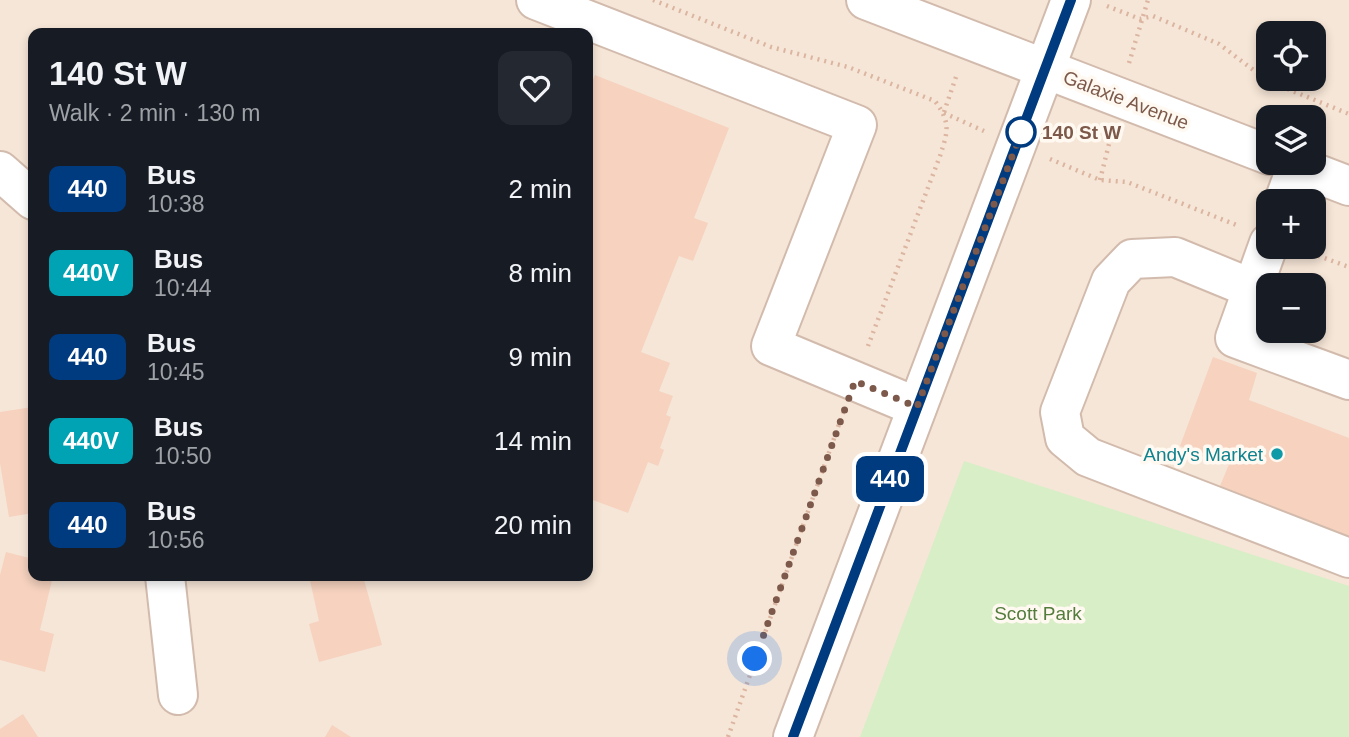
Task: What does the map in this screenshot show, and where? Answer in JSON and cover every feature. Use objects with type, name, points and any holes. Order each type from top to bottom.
[{"type":"street","points":[[536,0],[857,125],[771,346],[917,407]]},
{"type":"street","name":"Galaxie Avenue","points":[[866,0],[1256,150]]},
{"type":"street","points":[[793,737],[1045,69],[1088,2]]},
{"type":"street","points":[[0,171],[28,196]]},
{"type":"street","name":"Galaxie Avenue","points":[[1321,175],[1349,186]]},
{"type":"street","points":[[1256,254],[1252,289],[1235,338],[1349,380]]},
{"type":"street","points":[[1252,289],[1175,257],[1132,258],[1111,281],[1060,412],[1065,438],[1088,457],[1349,558]]},
{"type":"street","points":[[166,581],[178,695]]},
{"type":"path","points":[[653,0],[771,47],[848,67],[934,101],[943,113],[948,128],[729,737]]},
{"type":"path","points":[[1140,19],[1148,0]]},
{"type":"path","points":[[1088,2],[1140,19],[1153,16],[1219,44],[1268,81],[1349,114]]},
{"type":"path","points":[[1100,180],[1127,182],[1256,235]]},
{"type":"path","points":[[1326,259],[1349,267]]},
{"type":"shaded area","points":[[0,0],[1349,0],[1349,737],[0,737]]},
{"type":"green space","name":"Scott Park","points":[[964,461],[1349,586],[1349,737],[860,737]]},
{"type":"building","points":[[595,75],[729,128],[694,218],[708,223],[693,261],[679,256],[641,352],[670,363],[659,391],[673,396],[666,415],[671,417],[660,448],[664,450],[658,466],[648,462],[628,513],[593,500]]},
{"type":"building","name":"Andy's Market","points":[[1213,357],[1257,373],[1249,400],[1349,438],[1349,543],[1217,493],[1230,462],[1180,446]]},
{"type":"building","points":[[28,408],[28,514],[9,517],[0,463],[0,412]]},
{"type":"building","points":[[6,552],[28,558],[28,581],[52,581],[40,630],[54,634],[45,672],[0,660],[0,575]]},
{"type":"building","points":[[310,581],[364,581],[382,645],[319,662],[309,624],[319,621]]},
{"type":"building","points":[[23,714],[38,737],[0,737],[0,729]]},
{"type":"building","points":[[332,725],[351,737],[325,737]]},
{"type":"bus line","name":"440","points":[[793,737],[1071,0]]},
{"type":"place","name":"140 St W","points":[[1021,132]]},
{"type":"place","name":"Andy's Market","points":[[1277,454]]},
{"type":"route","points":[[755,659],[855,381],[917,407],[1026,120],[1021,132]]}]
